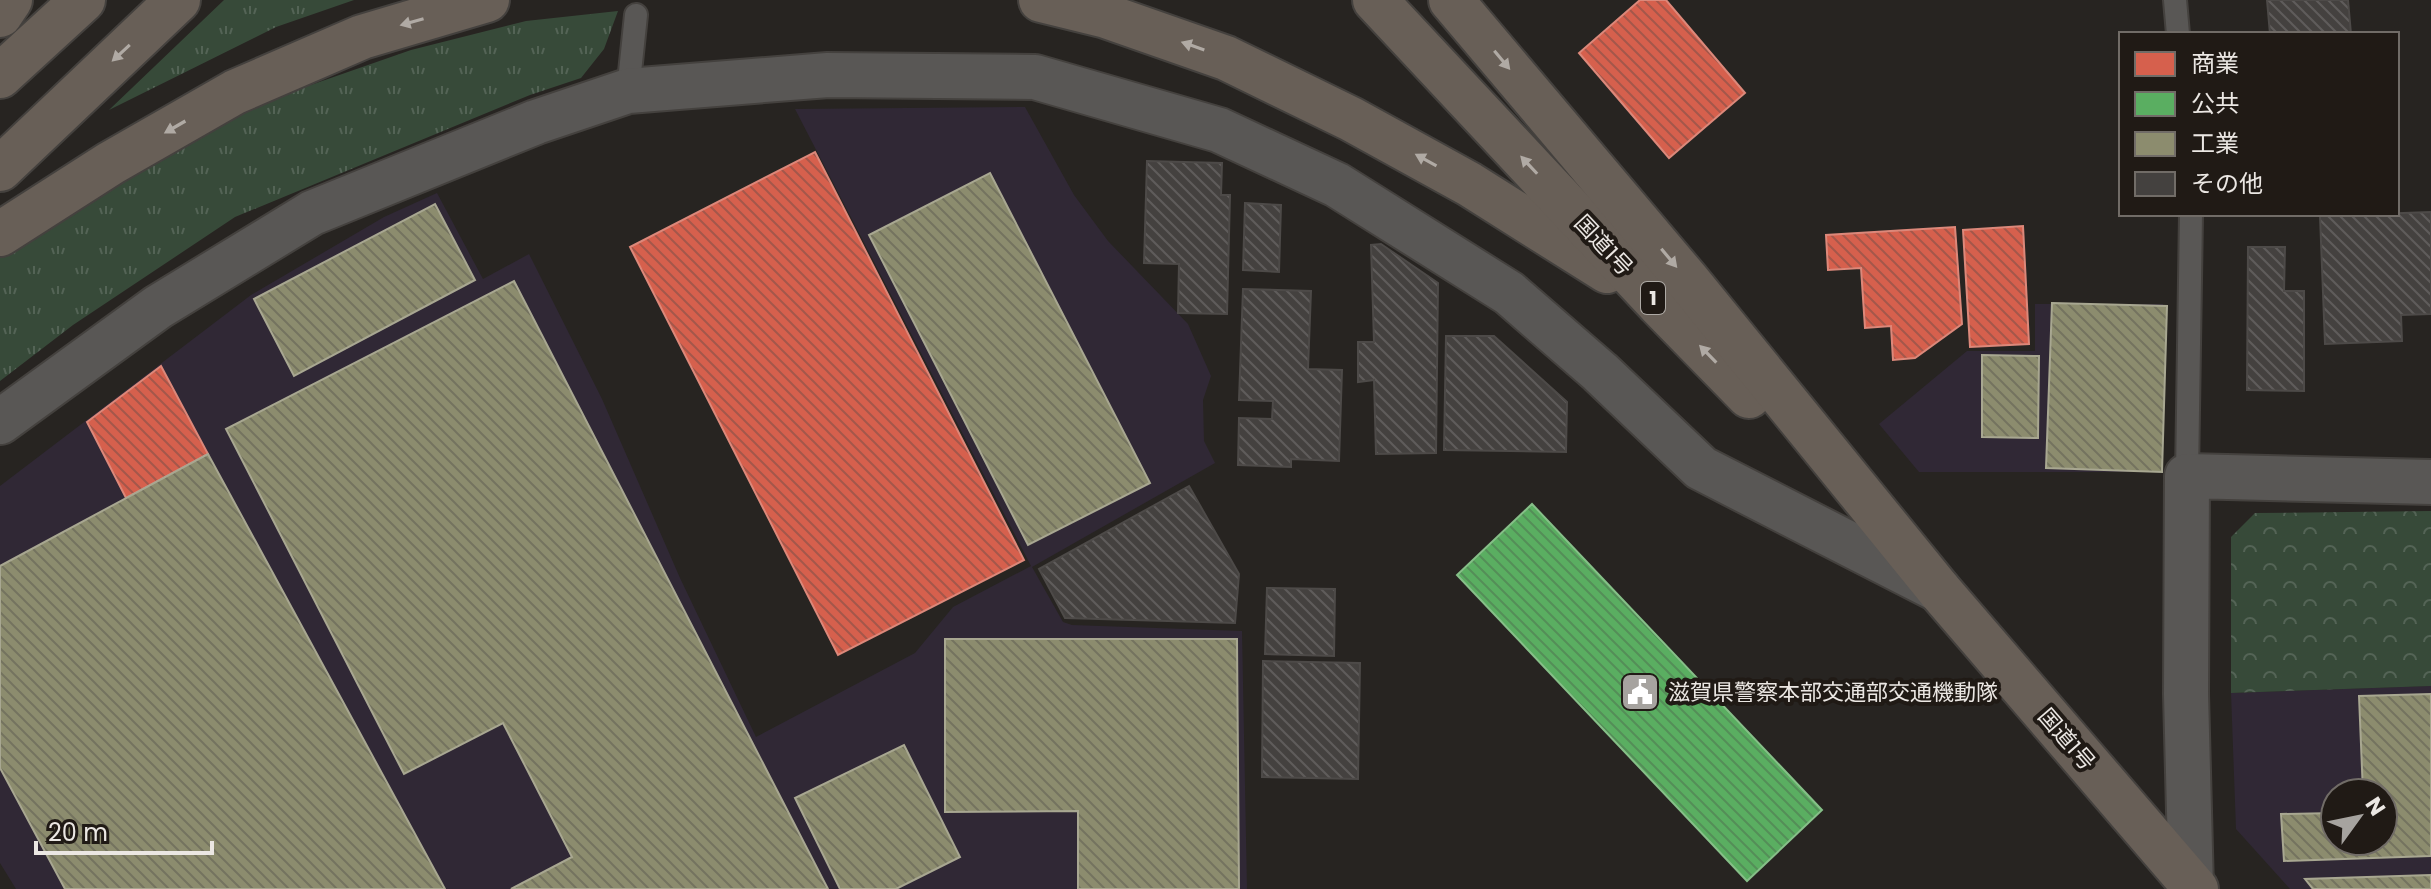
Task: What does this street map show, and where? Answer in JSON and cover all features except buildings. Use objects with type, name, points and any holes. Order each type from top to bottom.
[{"type":"highway","points":[[0,15],[10,0]]},
{"type":"highway","points":[[0,76],[83,0]]},
{"type":"highway","points":[[0,169],[178,0]]},
{"type":"highway","points":[[0,234],[111,163],[235,92],[362,37],[487,0]]},
{"type":"highway","points":[[1041,0],[1106,16],[1226,58],[1337,112],[1469,184],[1659,304]]},
{"type":"highway","name":"国道1号","points":[[1375,0],[1659,304],[1939,590]]},
{"type":"highway","name":"国道1号","points":[[1451,0],[1688,281],[1939,590],[2193,887]]},
{"type":"street","points":[[0,422],[158,307],[312,213],[536,122],[628,91],[828,75],[1035,77],[1219,130],[1337,185],[1509,293],[1600,372],[1701,468],[1939,590]]},
{"type":"street","points":[[2193,887],[2186,694],[2187,476],[2431,482]]},
{"type":"lane","points":[[2175,0],[2178,32]]},
{"type":"lane","points":[[628,91],[636,15]]},
{"type":"lane","points":[[2187,476],[2191,216]]},
{"type":"shaded area","points":[[1025,107],[1074,195],[1108,241],[1188,324],[1211,376],[1203,400],[1204,441],[1215,463],[1032,567],[1063,622],[1072,625],[1242,631],[1247,889],[16,889],[0,863],[0,486],[251,295],[384,217],[437,193],[483,279],[529,254],[602,399],[680,578],[756,737],[915,653],[953,607],[1031,566],[795,109]]},
{"type":"shaded area","points":[[2035,304],[2163,304],[2163,472],[1919,472],[1879,424],[1967,351],[2035,351]]},
{"type":"shaded area","points":[[2431,686],[2431,889],[2290,889],[2236,829],[2231,693]]},
{"type":"green space","points":[[224,0],[354,0],[276,27],[109,110]]},
{"type":"green space","points":[[618,11],[604,49],[581,78],[530,95],[235,217],[73,325],[0,381],[0,256],[148,161],[282,95],[411,50],[526,21]]},
{"type":"green space","points":[[2431,511],[2431,686],[2231,693],[2231,537],[2255,513]]},
{"type":"place","name":"滋賀県警察本部交通部交通機動隊","points":[[1640,692]]}]
